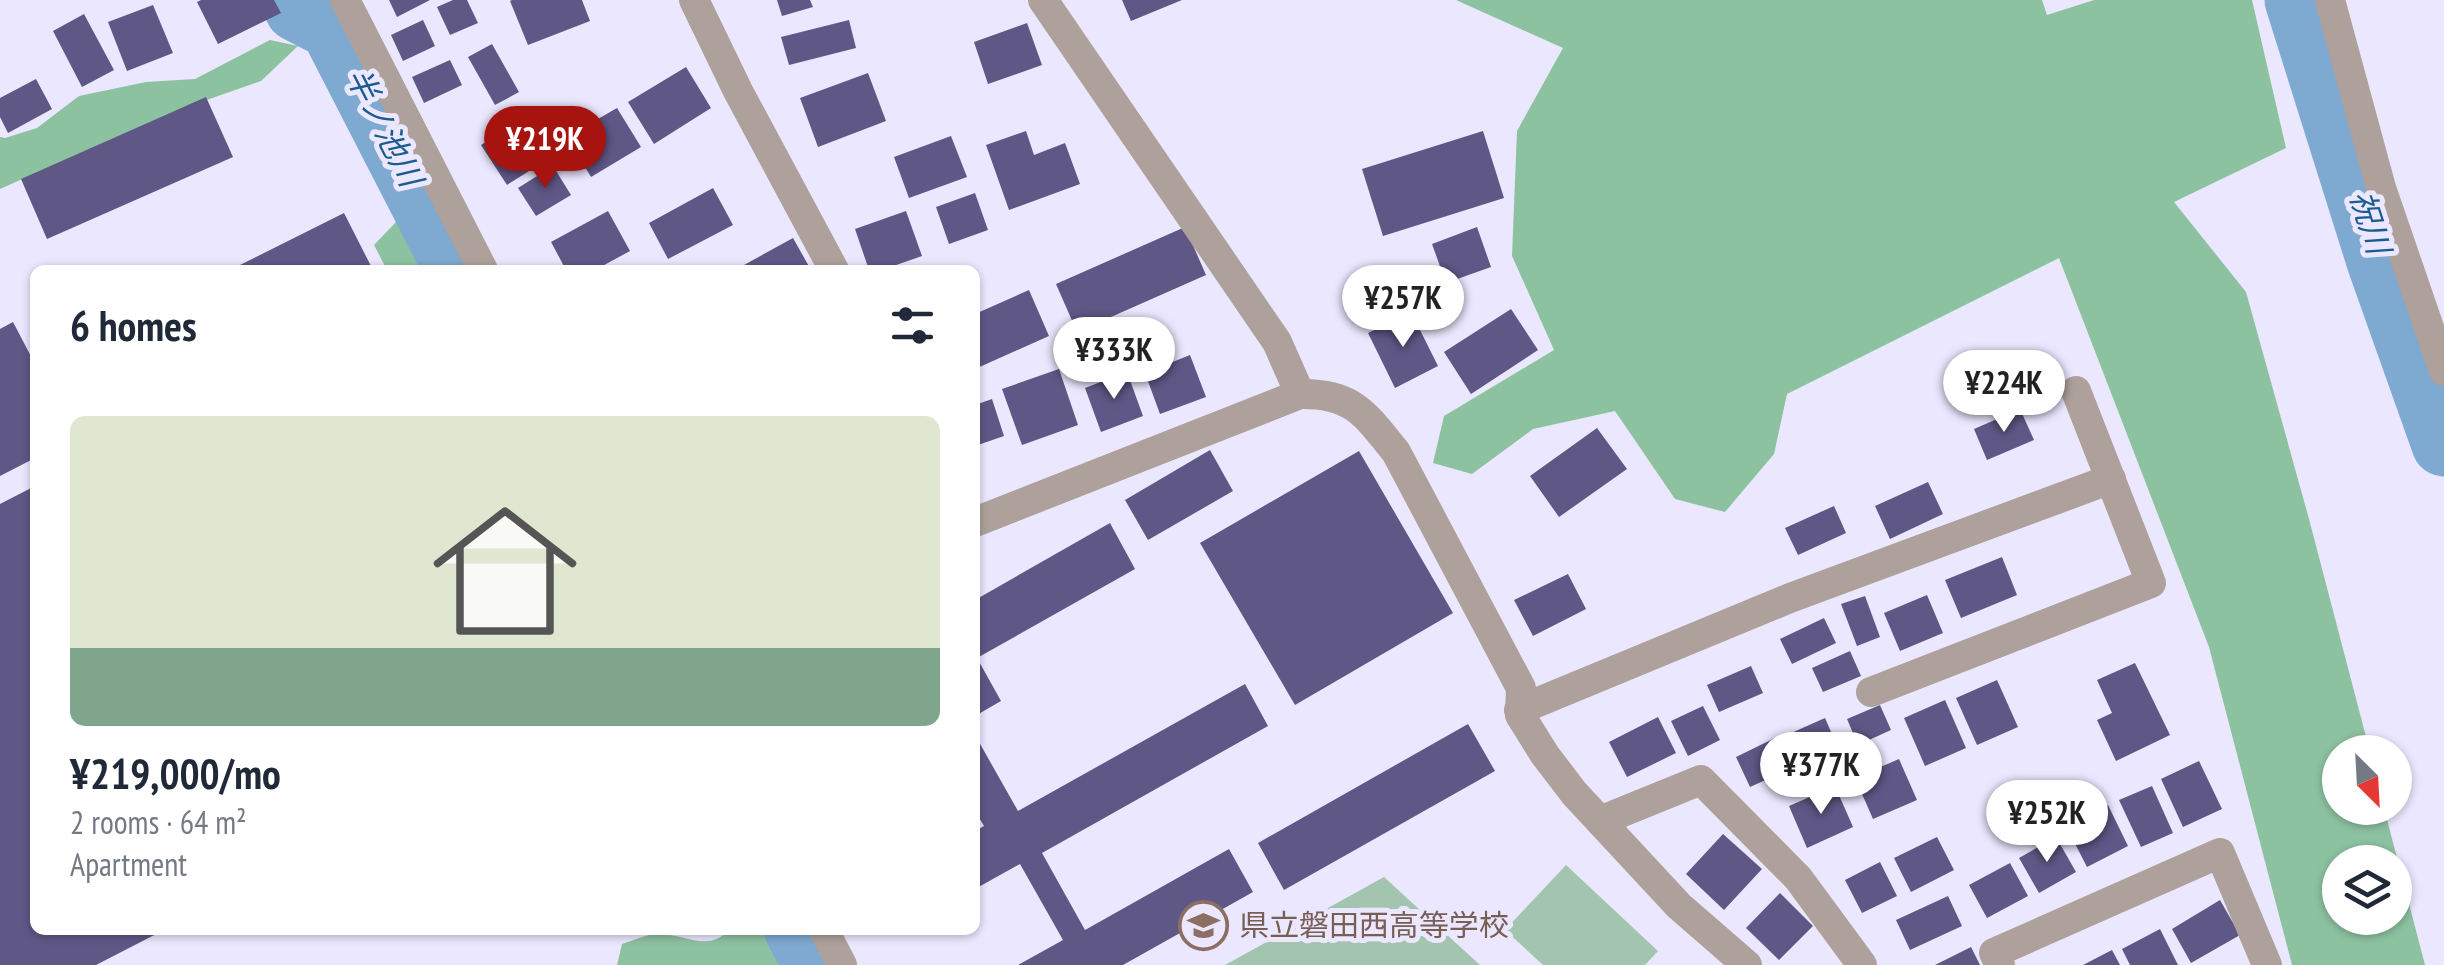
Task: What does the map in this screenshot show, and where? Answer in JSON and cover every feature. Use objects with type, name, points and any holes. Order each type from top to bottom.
[{"type":"street","points":[[346,0],[480,265]]},
{"type":"street","points":[[694,0],[831,265]]},
{"type":"street","points":[[1043,0],[1277,342],[1300,394]]},
{"type":"street","points":[[2330,0],[2382,188],[2444,371]]},
{"type":"street","points":[[1871,692],[2151,583],[2076,391]]},
{"type":"street","points":[[980,520],[1300,394],[1324,394],[1346,400],[1369,418],[1396,452],[1521,688],[1520,715],[1554,768],[1679,906],[1747,965]]},
{"type":"street","points":[[1519,710],[1790,598],[2111,479]]},
{"type":"street","points":[[1600,821],[1701,780],[1798,878],[1862,965]]},
{"type":"street","points":[[2000,965],[1994,953],[2220,853],[2267,965]]},
{"type":"street","points":[[827,935],[842,965]]},
{"type":"green space","points":[[1456,0],[2042,0],[2047,15],[2094,0],[2252,0],[2286,148],[2174,202],[2246,292],[2366,735],[2322,735],[2322,825],[2388,825],[2394,845],[2322,845],[2322,935],[2412,935],[2412,915],[2425,965],[2292,965],[2209,647],[2059,258],[1787,394],[1774,454],[1725,512],[1675,499],[1615,411],[1533,429],[1472,474],[1433,463],[1444,416],[1554,350],[1512,256],[1517,131],[1563,48]]},
{"type":"green space","points":[[270,40],[298,46],[261,81],[175,111],[0,189],[0,137],[37,128],[79,96],[146,82],[195,79]]},
{"type":"green space","points":[[444,193],[480,265],[384,265],[374,245],[420,197]]},
{"type":"green space","points":[[1566,865],[1658,951],[1645,965],[1543,965],[1505,930]]},
{"type":"green space","points":[[1384,877],[1480,965],[1225,965]]},
{"type":"green space","points":[[666,935],[705,941],[721,937],[812,935],[809,954],[795,965],[617,965],[622,944],[642,937]]},
{"type":"building","points":[[274,0],[281,13],[218,44],[197,2]]},
{"type":"building","points":[[389,0],[430,0],[397,17]]},
{"type":"building","points":[[453,0],[467,0],[478,23],[450,35],[437,7]]},
{"type":"building","points":[[512,0],[582,0],[590,21],[528,45]]},
{"type":"building","points":[[777,0],[810,0],[813,7],[782,16]]},
{"type":"building","points":[[1122,0],[1182,0],[1131,21]]},
{"type":"building","points":[[153,5],[173,53],[127,71],[108,22]]},
{"type":"building","points":[[84,14],[114,70],[82,87],[53,31]]},
{"type":"building","points":[[423,20],[435,46],[403,61],[391,35]]},
{"type":"building","points":[[849,20],[856,48],[789,65],[781,37]]},
{"type":"building","points":[[1027,23],[1042,65],[988,84],[974,42]]},
{"type":"building","points":[[492,44],[519,92],[495,105],[468,57]]},
{"type":"building","points":[[450,60],[462,85],[424,103],[412,77]]},
{"type":"building","points":[[686,67],[711,108],[654,144],[628,102]]},
{"type":"building","points":[[868,73],[886,121],[818,147],[800,98]]},
{"type":"building","points":[[36,79],[52,109],[8,133],[0,117],[0,98]]},
{"type":"building","points":[[206,97],[233,157],[47,239],[21,179]]},
{"type":"building","points":[[617,108],[641,147],[591,177],[567,137]]},
{"type":"building","points":[[529,116],[553,156],[507,185],[481,145]]},
{"type":"building","points":[[1026,131],[1034,155],[1065,143],[1080,184],[1009,210],[986,145]]},
{"type":"building","points":[[1483,131],[1504,198],[1383,236],[1362,169]]},
{"type":"building","points":[[951,136],[967,177],[909,198],[894,157]]},
{"type":"building","points":[[553,166],[571,195],[536,216],[518,188]]},
{"type":"building","points":[[713,188],[733,225],[668,259],[649,223]]},
{"type":"building","points":[[975,193],[988,230],[949,244],[936,207]]},
{"type":"building","points":[[608,211],[630,251],[604,265],[563,265],[551,242]]},
{"type":"building","points":[[906,211],[922,256],[896,265],[867,265],[855,229]]},
{"type":"building","points":[[344,213],[370,265],[240,265]]},
{"type":"building","points":[[1185,227],[1206,275],[1077,332],[1056,284]]},
{"type":"building","points":[[1477,227],[1491,267],[1446,283],[1432,244]]},
{"type":"building","points":[[793,238],[808,265],[744,265]]},
{"type":"building","points":[[1029,290],[1049,336],[980,367],[980,312]]},
{"type":"building","points":[[1511,309],[1538,350],[1471,394],[1444,352]]},
{"type":"building","points":[[1411,312],[1438,366],[1395,388],[1368,333]]},
{"type":"building","points":[[13,322],[30,354],[30,461],[0,476],[0,329]]},
{"type":"building","points":[[1190,355],[1206,397],[1160,414],[1145,373]]},
{"type":"building","points":[[1059,369],[1078,425],[1022,445],[1002,389]]},
{"type":"building","points":[[1127,372],[1143,416],[1101,432],[1085,388]]},
{"type":"building","points":[[992,399],[1004,436],[980,444],[980,403]]},
{"type":"building","points":[[2020,409],[2034,440],[1987,460],[1974,429]]},
{"type":"building","points":[[1597,428],[1627,469],[1559,517],[1530,476]]},
{"type":"building","points":[[1210,450],[1233,491],[1148,540],[1125,500]]},
{"type":"building","points":[[1359,451],[1453,613],[1295,705],[1200,543]]},
{"type":"building","points":[[1928,482],[1943,514],[1890,539],[1875,506]]},
{"type":"building","points":[[30,489],[30,935],[154,935],[96,965],[0,965],[0,504]]},
{"type":"building","points":[[1834,506],[1846,533],[1798,555],[1785,528]]},
{"type":"building","points":[[1110,523],[1135,569],[980,656],[980,597]]},
{"type":"building","points":[[2002,557],[2017,595],[1961,618],[1945,580]]},
{"type":"building","points":[[1568,574],[1586,609],[1533,636],[1514,600]]},
{"type":"building","points":[[1927,595],[1943,633],[1900,651],[1884,613]]},
{"type":"building","points":[[1865,596],[1880,637],[1857,646],[1841,604]]},
{"type":"building","points":[[1824,618],[1836,643],[1792,664],[1780,639]]},
{"type":"building","points":[[1850,651],[1861,676],[1823,692],[1812,668]]},
{"type":"building","points":[[980,663],[1001,701],[980,713]]},
{"type":"building","points":[[2135,663],[2170,735],[2116,761],[2097,720],[2112,713],[2097,680]]},
{"type":"building","points":[[1751,666],[1763,693],[1719,712],[1707,685]]},
{"type":"building","points":[[1997,680],[2018,727],[1977,745],[1956,698]]},
{"type":"building","points":[[1245,684],[1268,726],[1042,853],[1085,930],[1229,849],[1253,892],[1123,965],[1018,965],[1063,940],[1020,864],[980,886],[980,828],[984,826],[980,819],[980,744],[1018,811]]},
{"type":"building","points":[[1945,700],[1966,748],[1925,766],[1904,718]]},
{"type":"building","points":[[1880,705],[1891,730],[1858,745],[1847,719]]},
{"type":"building","points":[[1703,706],[1720,740],[1688,756],[1671,721]]},
{"type":"building","points":[[1658,717],[1676,753],[1627,777],[1609,742]]},
{"type":"building","points":[[1825,718],[1838,748],[1802,764],[1789,734]]},
{"type":"building","points":[[1468,724],[1495,771],[1284,890],[1258,843]]},
{"type":"building","points":[[1777,737],[1792,768],[1750,787],[1736,757]]},
{"type":"building","points":[[1899,759],[1917,800],[1873,819],[1855,778]]},
{"type":"building","points":[[2199,761],[2222,809],[2183,827],[2161,779]]},
{"type":"building","points":[[1835,786],[1853,827],[1807,848],[1789,806]]},
{"type":"building","points":[[2152,786],[2173,833],[2141,847],[2119,800]]},
{"type":"building","points":[[2108,805],[2128,846],[2087,867],[2066,826]]},
{"type":"building","points":[[1723,834],[1762,869],[1724,910],[1686,874]]},
{"type":"building","points":[[1937,837],[1954,870],[1911,892],[1894,858]]},
{"type":"building","points":[[2056,837],[2076,872],[2039,893],[2019,858]]},
{"type":"building","points":[[1880,862],[1897,896],[1862,913],[1845,880]]},
{"type":"building","points":[[2010,863],[2028,896],[1987,918],[1969,885]]},
{"type":"building","points":[[1780,893],[1813,926],[1779,960],[1746,928]]},
{"type":"building","points":[[1948,896],[1962,926],[1910,950],[1896,920]]},
{"type":"building","points":[[2220,900],[2240,935],[2191,963],[2172,929]]},
{"type":"building","points":[[2160,929],[2178,965],[2130,965],[2122,949]]},
{"type":"building","points":[[1971,947],[1980,965],[1935,965]]},
{"type":"building","points":[[2112,950],[2120,965],[2083,965]]},
{"type":"waterway","name":"半ノ池川","points":[[293,0],[297,9],[332,27],[454,265]]},
{"type":"waterway","name":"祝川","points":[[2297,0],[2379,261],[2444,444]]},
{"type":"waterway","name":"半ノ池川","points":[[800,935],[815,965]]},
{"type":"place","name":"県立磐田西高等学校","points":[[1204,926]]}]
